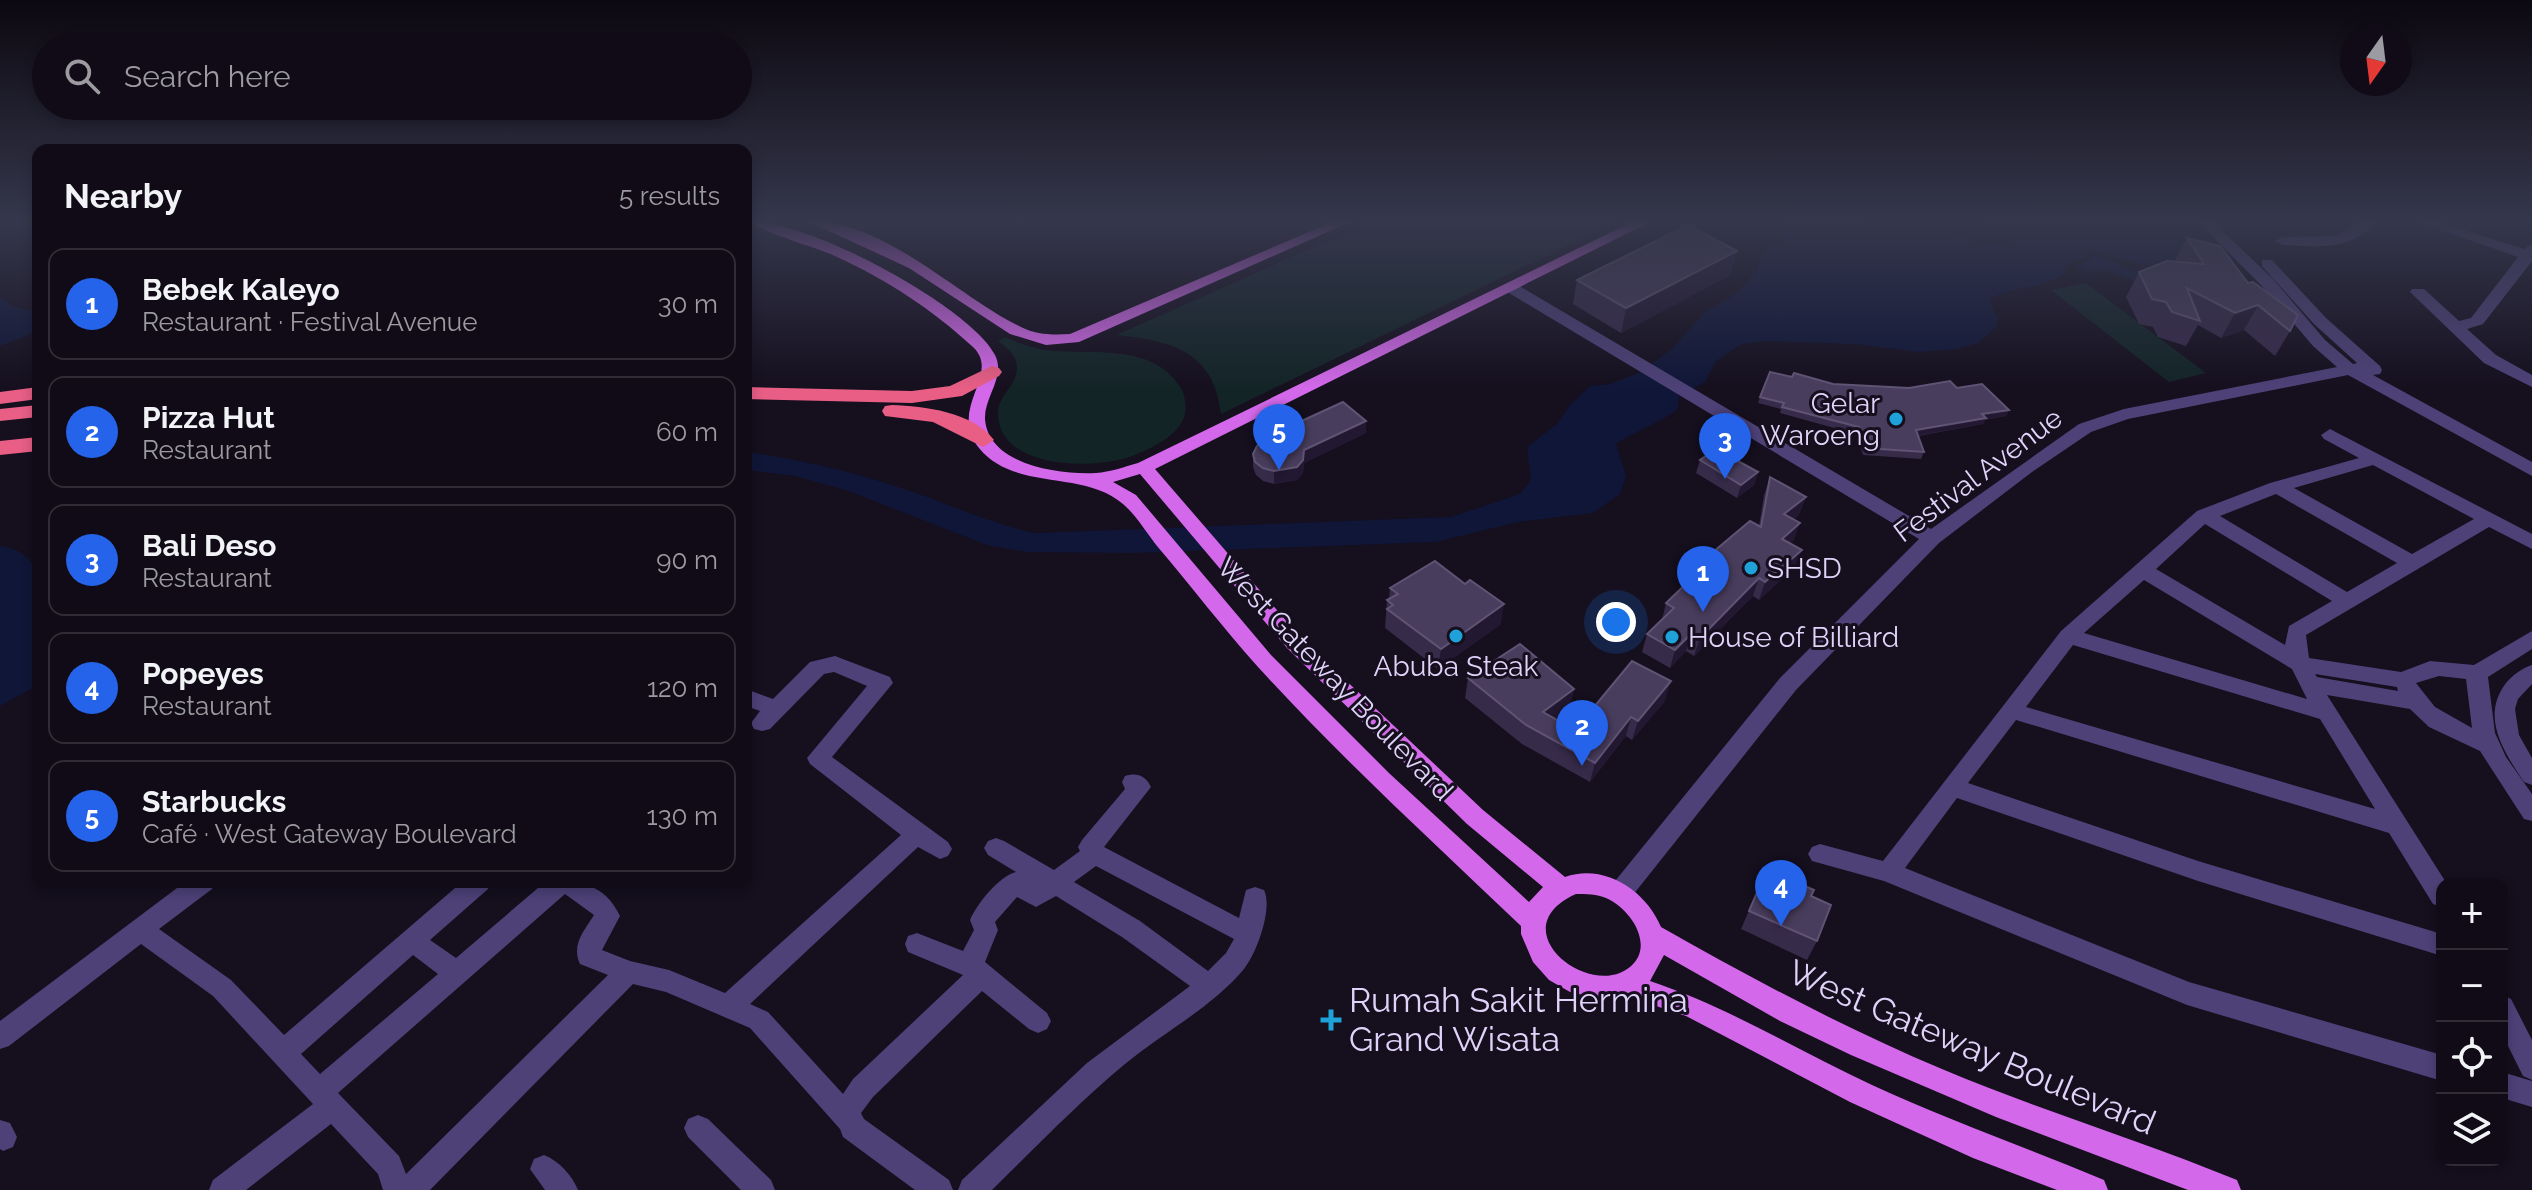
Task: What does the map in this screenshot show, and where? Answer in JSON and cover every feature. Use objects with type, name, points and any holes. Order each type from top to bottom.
[{"type":"highway","points":[[752,393],[912,397],[955,392],[992,372]]},
{"type":"highway","points":[[0,398],[32,394]]},
{"type":"highway","points":[[752,407],[922,412],[950,418],[983,440]]},
{"type":"highway","points":[[0,415],[32,412]]},
{"type":"highway","points":[[0,429],[32,426]]},
{"type":"highway","points":[[0,448],[32,445]]},
{"type":"main road","points":[[886,279],[936,307],[986,352],[992,372],[976,416],[983,440],[998,455],[1043,474],[1095,480],[1144,467],[1527,279]]},
{"type":"main road","points":[[935,279],[1016,331],[1046,340],[1073,339],[1213,279]]},
{"type":"main road","name":"West Gateway Boulevard","points":[[1144,467],[1294,643],[1475,817],[1560,887]]},
{"type":"main road","name":"West Gateway Boulevard","points":[[1095,480],[1129,499],[1264,660],[1382,780],[1533,921]]},
{"type":"main road","points":[[1264,660],[1294,643]]},
{"type":"main road","points":[[1590,884],[1620,893],[1635,904],[1647,919],[1653,935],[1653,951],[1648,965],[1639,976],[1625,984],[1595,988],[1565,978],[1550,966],[1539,952],[1533,936],[1533,921],[1542,901],[1560,887],[1590,884]]},
{"type":"main road","name":"West Gateway Boulevard","points":[[1653,935],[1719,976],[1876,1054],[2096,1143],[2227,1190]]},
{"type":"main road","points":[[1625,984],[1693,1007],[1860,1093],[1983,1148],[2094,1190]]},
{"type":"street","points":[[2263,279],[2319,343],[2532,470]]},
{"type":"street","points":[[2281,279],[2358,367],[2532,457]]},
{"type":"street","points":[[2454,328],[2477,321],[2511,279]]},
{"type":"street","points":[[1510,287],[1932,538]]},
{"type":"street","points":[[2418,292],[2490,359],[2532,382]]},
{"type":"street","name":"Festival Avenue","points":[[1620,893],[1788,684],[1932,538],[2026,468],[2085,428],[2124,414],[2180,400],[2358,367]]},
{"type":"street","points":[[2330,435],[2532,542]]},
{"type":"street","points":[[1888,872],[2068,636],[2204,515],[2277,487],[2375,459]]},
{"type":"street","points":[[2277,487],[2414,564]]},
{"type":"street","points":[[2204,515],[2347,601]]},
{"type":"street","points":[[2436,887],[2304,674],[2295,641],[2296,631],[2488,519]]},
{"type":"street","points":[[2143,570],[2304,674],[2412,701]]},
{"type":"street","points":[[2068,636],[2327,713]]},
{"type":"street","points":[[2304,674],[2404,680],[2416,671],[2447,668],[2477,673],[2532,639]]},
{"type":"street","points":[[752,702],[769,716],[817,668],[835,664],[882,683],[818,758],[940,849]]},
{"type":"street","points":[[2477,673],[2475,706],[2486,744],[2532,812]]},
{"type":"street","points":[[2532,673],[2512,685],[2505,705],[2508,742],[2532,776]]},
{"type":"street","points":[[2404,680],[2412,701],[2426,714],[2486,744]]},
{"type":"street","points":[[2012,711],[2399,826]]},
{"type":"street","points":[[1133,782],[1140,787],[1090,847],[1095,854],[1249,935]]},
{"type":"street","points":[[1952,787],[2198,871],[2436,943]]},
{"type":"street","points":[[729,1006],[917,834]]},
{"type":"street","points":[[996,848],[1131,929],[1209,986]]},
{"type":"street","points":[[847,1119],[851,1102],[863,1088],[975,970],[977,953],[986,930],[982,920],[1004,892],[1015,882],[1036,897],[1095,854]]},
{"type":"street","points":[[1820,854],[1888,872],[2187,993],[2436,1066]]},
{"type":"street","points":[[3,1027],[142,931],[196,888]]},
{"type":"street","points":[[284,1052],[472,888]]},
{"type":"street","points":[[223,1190],[324,1100],[457,973],[557,888]]},
{"type":"street","points":[[573,888],[603,908],[608,916],[590,942],[589,956],[628,972],[654,976],[729,1006],[766,1026],[847,1119],[873,1144],[939,1190]]},
{"type":"street","points":[[972,1190],[1097,1071],[1151,1027],[1209,986],[1238,958],[1249,935],[1255,897]]},
{"type":"street","points":[[142,931],[222,988],[389,1166],[397,1190]]},
{"type":"street","points":[[412,941],[457,973]]},
{"type":"street","points":[[917,944],[975,970],[1038,1021]]},
{"type":"street","points":[[410,1190],[628,972]]},
{"type":"street","points":[[2508,1019],[2532,1067]]},
{"type":"street","points":[[2508,1087],[2532,1094]]},
{"type":"street","points":[[698,1128],[761,1190]]},
{"type":"street","points":[[544,1169],[564,1190]]},
{"type":"shaded area","points":[[1244,279],[1500,279],[1221,414],[1210,376],[1187,353],[1155,341],[1116,335]]},
{"type":"shaded area","points":[[2086,283],[2206,373],[2169,382],[2051,290]]},
{"type":"shaded area","points":[[1005,337],[1041,349],[1120,354],[1154,363],[1181,388],[1185,402],[1184,417],[1175,431],[1162,441],[1116,461],[1074,464],[1031,456],[1014,446],[1003,432],[998,414],[1017,370],[1014,357],[998,341]]},
{"type":"water","points":[[1750,279],[2054,279],[1989,299],[1998,320],[1996,327],[1978,343],[1956,349],[1919,352],[1854,344],[1767,341],[1741,344],[1716,361],[1705,382],[1679,396],[1674,412],[1616,444],[1626,476],[1620,494],[1593,513],[1518,522],[1436,542],[1133,553],[1026,552],[987,545],[846,490],[795,476],[752,471],[752,453],[810,463],[892,485],[988,520],[1035,533],[1451,517],[1520,494],[1531,480],[1527,447],[1557,424],[1570,405],[1590,386],[1610,384],[1639,373],[1672,349],[1705,312],[1739,292]]},
{"type":"water","points":[[0,297],[12,306],[32,311],[32,333],[0,346]]},
{"type":"water","points":[[0,546],[18,551],[32,564],[32,688],[0,706]]},
{"type":"building","points":[[1580,279],[1683,279],[1626,308],[1577,280]]},
{"type":"building","points":[[2142,279],[2245,279],[2298,315],[2290,331],[2258,305],[2235,313],[2187,288],[2200,321],[2172,312],[2166,302],[2152,299]]},
{"type":"building","name":"Gelar Waroeng","points":[[1770,372],[1792,377],[1794,373],[1833,384],[1909,388],[1950,381],[1957,388],[1982,384],[2009,410],[1982,414],[1986,418],[1916,430],[1924,452],[1865,448],[1859,427],[1782,407],[1784,403],[1760,397]]},
{"type":"building","points":[[1343,402],[1366,421],[1304,450],[1303,460],[1297,467],[1274,471],[1255,462],[1253,454],[1257,446],[1282,430]]},
{"type":"building","points":[[1716,449],[1758,472],[1741,485],[1700,460]]},
{"type":"building","points":[[1770,477],[1806,497],[1784,514],[1800,523],[1782,539],[1802,550],[1765,582],[1759,578],[1700,638],[1691,634],[1675,650],[1647,634],[1674,608],[1666,603],[1717,554],[1713,552],[1750,521],[1761,527]]},
{"type":"building","points":[[1435,561],[1465,584],[1470,580],[1504,604],[1441,649],[1387,609],[1393,605],[1387,600],[1398,594],[1390,588]]},
{"type":"building","points":[[1520,644],[1574,689],[1543,712],[1575,730],[1632,661],[1671,681],[1638,721],[1631,717],[1595,763],[1526,725],[1468,678]]},
{"type":"building","points":[[1778,874],[1814,890],[1811,896],[1831,905],[1817,941],[1749,911],[1764,876],[1775,881]]},
{"type":"place","name":"Gelar Waroeng","points":[[1896,419]]},
{"type":"place","name":"Starbucks","points":[[1279,470]]},
{"type":"place","name":"Bali Deso","points":[[1725,479]]},
{"type":"place","name":"SHSD","points":[[1751,568]]},
{"type":"place","name":"Bebek Kaleyo","points":[[1703,612]]},
{"type":"place","name":"Abuba Steak","points":[[1456,636]]},
{"type":"place","name":"House of Billiard","points":[[1672,637]]},
{"type":"place","name":"Pizza Hut","points":[[1582,766]]},
{"type":"place","name":"Popeyes","points":[[1781,926]]},
{"type":"place","name":"Rumah Sakit Hermina Grand Wisata","points":[[1331,1020]]}]
